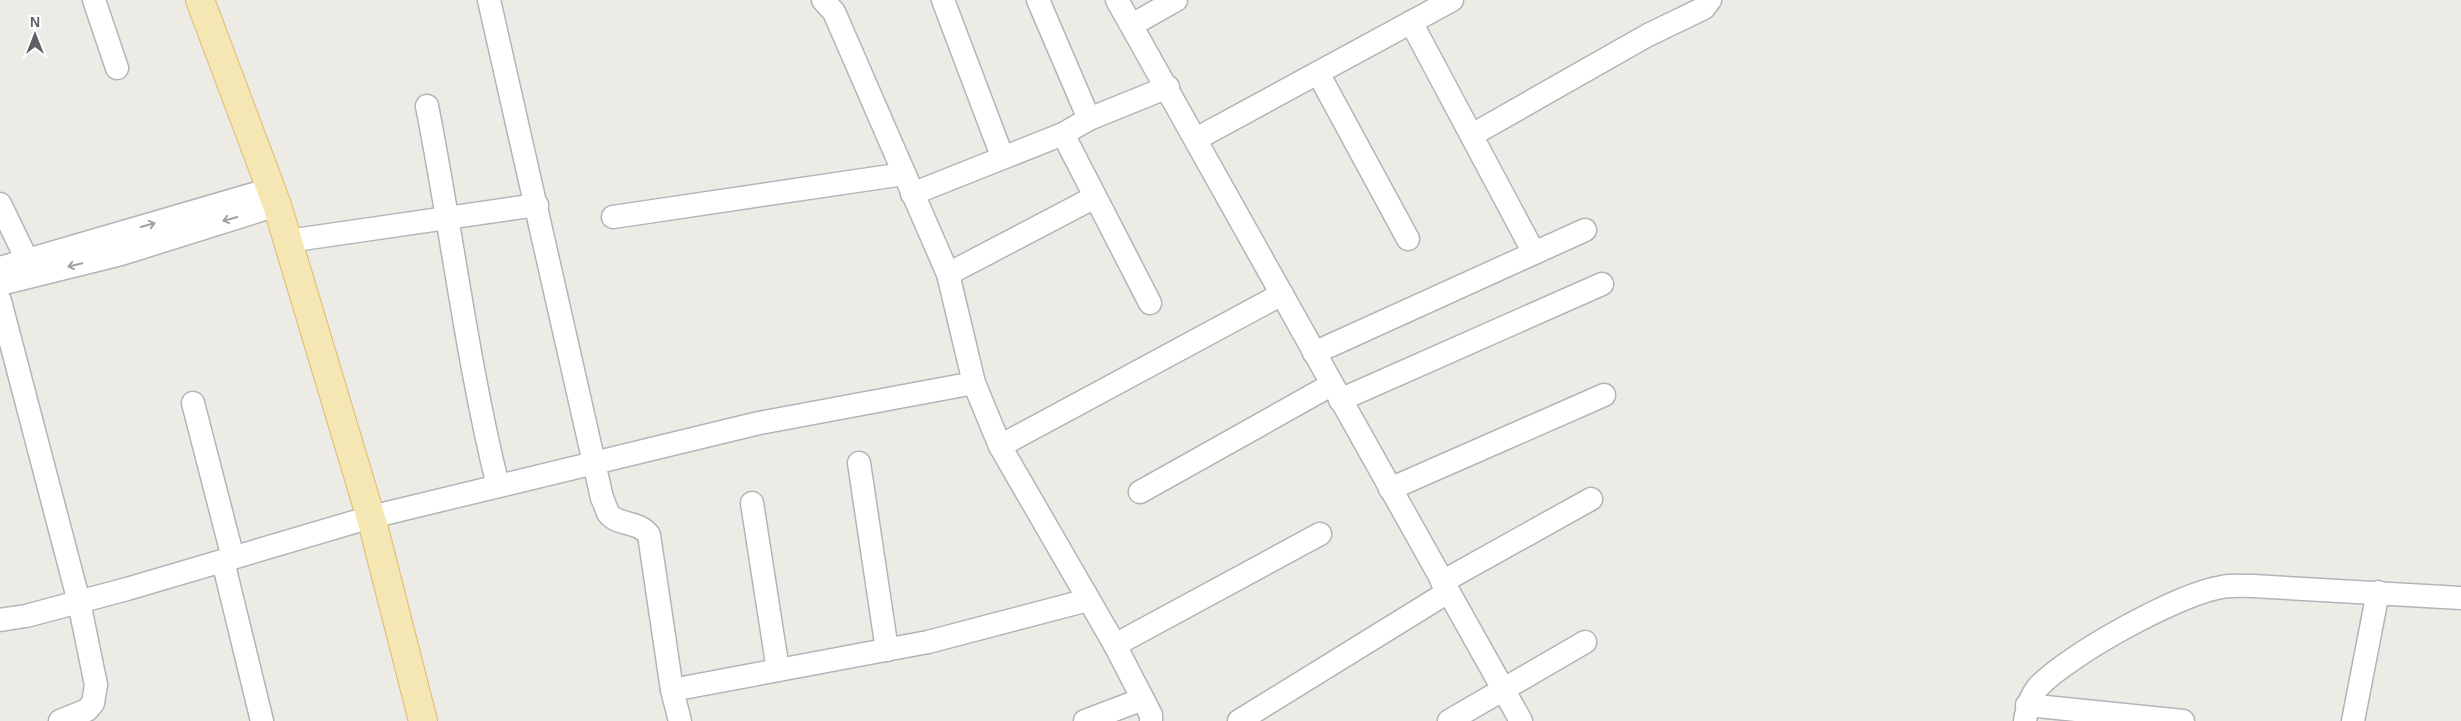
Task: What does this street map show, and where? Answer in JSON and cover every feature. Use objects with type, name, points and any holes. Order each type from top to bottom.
[{"type":"main road","points":[[200,0],[274,197],[288,241],[370,517],[423,721]]},
{"type":"street","points":[[94,0],[117,68]]},
{"type":"street","points":[[489,0],[602,498],[609,513],[615,519],[643,527],[649,535],[672,690],[680,721]]},
{"type":"street","points":[[823,0],[834,12],[948,274],[974,383],[1000,446],[1115,645],[1151,714],[1085,721]]},
{"type":"street","points":[[943,0],[1002,156]]},
{"type":"street","points":[[1038,0],[1089,119]]},
{"type":"street","points":[[1117,0],[1168,87],[1390,490],[1521,721]]},
{"type":"street","points":[[1132,25],[1176,0]]},
{"type":"street","points":[[1196,139],[1452,0]]},
{"type":"street","points":[[1472,135],[1648,35],[1704,8],[1710,0]]},
{"type":"street","points":[[1411,22],[1534,253]]},
{"type":"street","points":[[1318,73],[1408,240]]},
{"type":"street","points":[[613,217],[908,184],[1002,156],[1063,134],[1089,119],[1168,87]]},
{"type":"street","points":[[427,106],[448,218],[480,415],[498,486]]},
{"type":"street","points":[[1063,134],[1150,303]]},
{"type":"street","points":[[0,284],[125,242],[274,197]]},
{"type":"street","points":[[948,274],[1095,197]]},
{"type":"street","points":[[0,204],[27,260]]},
{"type":"street","points":[[288,241],[537,205]]},
{"type":"street","points":[[1314,353],[1585,230]]},
{"type":"street","points":[[0,268],[27,260],[125,242]]},
{"type":"street","points":[[1140,492],[1336,392],[1602,284]]},
{"type":"street","points":[[1000,446],[1282,294]]},
{"type":"street","points":[[0,301],[79,602],[96,685],[93,703],[87,710],[60,721]]},
{"type":"street","points":[[0,620],[26,616],[79,602],[370,517],[595,462],[759,423],[974,383]]},
{"type":"street","points":[[1390,490],[1604,395]]},
{"type":"street","points":[[193,402],[262,721]]},
{"type":"street","points":[[859,463],[887,650]]},
{"type":"street","points":[[1239,721],[1445,587],[1591,499]]},
{"type":"street","points":[[752,504],[778,670]]},
{"type":"street","points":[[1115,645],[1320,534]]},
{"type":"street","points":[[2184,721],[2026,713],[2038,687],[2067,663],[2139,621],[2197,594],[2222,587],[2253,586],[2461,598]]},
{"type":"street","points":[[2353,721],[2378,592]]},
{"type":"street","points":[[672,690],[928,642],[1088,600]]},
{"type":"street","points":[[1448,721],[1585,642]]}]
